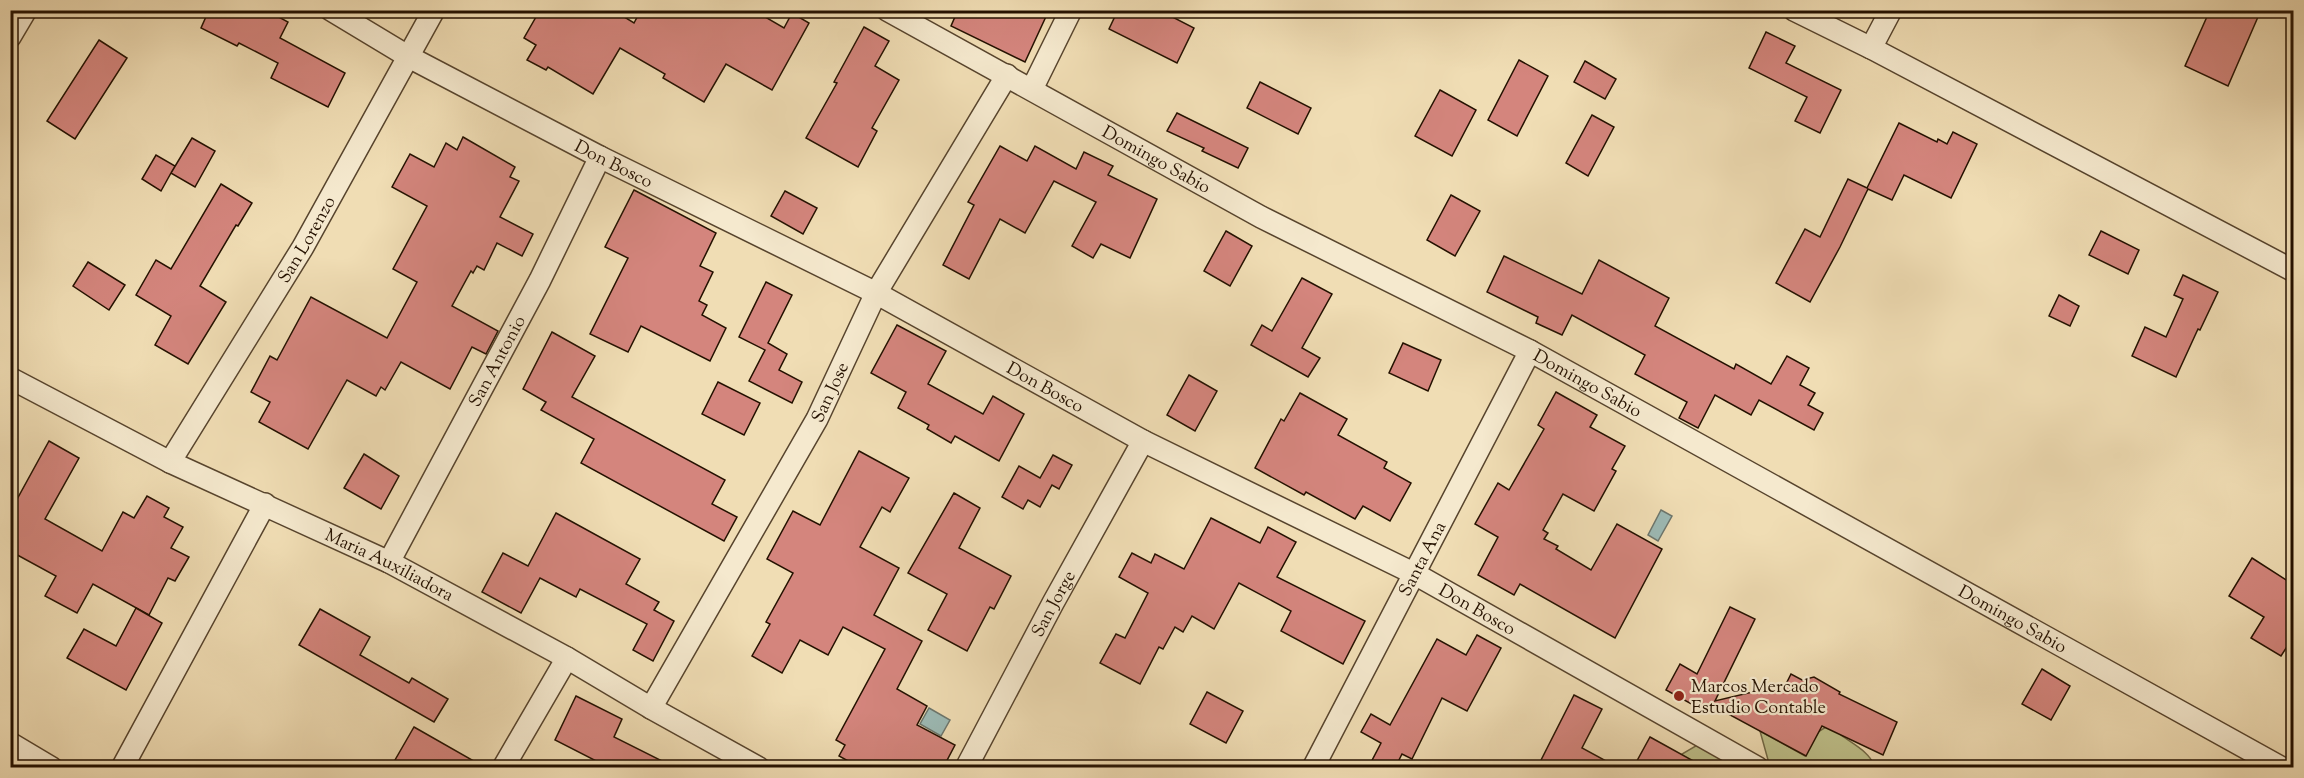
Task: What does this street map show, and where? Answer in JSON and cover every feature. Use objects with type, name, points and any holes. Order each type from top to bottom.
[{"type":"street","points":[[10,37],[26,10]]},
{"type":"street","name":"Don Bosco","points":[[331,10],[409,57],[600,158],[876,293],[1143,441],[1415,574],[1758,768]]},
{"type":"street","name":"San Lorenzo","points":[[170,462],[303,247],[434,10]]},
{"type":"street","name":"Domingo Sabio","points":[[887,10],[1261,217],[1530,351],[2282,768]]},
{"type":"street","points":[[1032,89],[1071,10]]},
{"type":"street","points":[[1794,10],[1871,48],[2294,271]]},
{"type":"street","points":[[1871,48],[1891,10]]},
{"type":"street","name":"San Jose","points":[[651,708],[817,419],[876,293],[1007,75]]},
{"type":"street","name":"San Antonio","points":[[389,562],[540,280],[600,158]]},
{"type":"street","name":"Santa Ana","points":[[1313,768],[1530,351]]},
{"type":"street","name":"Maria Auxiliadora","points":[[10,378],[170,462],[389,562],[567,658],[759,768]]},
{"type":"street","name":"San Jorge","points":[[966,768],[1053,603],[1143,441]]},
{"type":"street","points":[[122,768],[265,504]]},
{"type":"street","points":[[503,768],[567,658]]},
{"type":"street","points":[[10,743],[52,768]]},
{"type":"green space","points":[[1832,723],[1840,734],[1869,757],[1874,767],[1770,767],[1760,731],[1805,756],[1818,732]]},
{"type":"green space","points":[[1699,744],[1757,768],[1675,768],[1682,754]]},
{"type":"water","points":[[1661,510],[1672,516],[1658,541],[1648,535]]},
{"type":"water","points":[[929,708],[950,720],[941,736],[920,724]]},
{"type":"building","points":[[209,10],[266,10],[288,22],[280,38],[345,73],[328,107],[271,78],[278,63],[239,43],[237,46],[201,28]]},
{"type":"building","points":[[540,10],[613,10],[634,23],[641,10],[753,10],[784,28],[792,13],[809,23],[772,90],[726,64],[704,102],[663,78],[665,74],[620,48],[593,94],[548,67],[546,70],[527,60],[536,45],[524,38]]},
{"type":"building","points":[[958,10],[1049,10],[1025,62],[951,26]]},
{"type":"building","points":[[1118,10],[1159,10],[1194,28],[1177,63],[1109,29]]},
{"type":"building","points":[[2210,10],[2261,10],[2228,86],[2185,66]]},
{"type":"building","points":[[864,27],[889,41],[875,66],[899,80],[872,128],[877,131],[858,167],[806,138],[837,83],[834,82]]},
{"type":"building","points":[[1766,32],[1795,46],[1786,63],[1841,90],[1820,133],[1795,121],[1807,97],[1749,68]]},
{"type":"building","points":[[99,40],[127,58],[75,139],[47,121]]},
{"type":"building","points":[[1519,60],[1548,76],[1517,136],[1488,120]]},
{"type":"building","points":[[1585,61],[1616,79],[1605,99],[1574,82]]},
{"type":"building","points":[[1260,82],[1311,108],[1298,134],[1247,108]]},
{"type":"building","points":[[1440,90],[1476,110],[1452,156],[1415,136]]},
{"type":"building","points":[[1177,113],[1248,148],[1238,168],[1202,151],[1204,148],[1167,131]]},
{"type":"building","points":[[1592,115],[1614,127],[1588,176],[1566,163]]},
{"type":"building","points":[[1899,123],[1937,142],[1938,139],[1947,144],[1953,132],[1977,144],[1951,198],[1904,175],[1892,200],[1868,189],[1810,302],[1776,283],[1805,229],[1820,237],[1848,179],[1867,188]]},
{"type":"building","points":[[463,137],[515,167],[510,177],[519,181],[500,217],[533,234],[522,256],[497,243],[484,270],[477,266],[473,273],[471,271],[452,306],[498,331],[486,354],[472,347],[450,389],[401,362],[385,390],[381,387],[376,396],[347,380],[308,449],[259,422],[270,402],[251,392],[270,356],[277,360],[311,297],[387,338],[417,282],[393,269],[427,206],[392,187],[410,154],[434,167],[446,143],[457,150]]},
{"type":"building","points":[[192,138],[215,151],[195,187],[171,173]]},
{"type":"building","points":[[1000,146],[1027,161],[1035,146],[1076,169],[1084,152],[1113,166],[1108,175],[1157,199],[1130,258],[1101,244],[1093,258],[1072,246],[1096,202],[1054,181],[1025,233],[1000,219],[969,279],[943,265],[974,205],[968,202]]},
{"type":"building","points":[[156,155],[175,166],[161,191],[142,179]]},
{"type":"building","points":[[221,184],[252,203],[238,226],[236,225],[200,286],[226,302],[188,364],[155,345],[171,316],[136,295],[156,260],[171,269]]},
{"type":"building","points":[[634,190],[716,233],[700,266],[713,272],[699,301],[707,305],[702,315],[726,328],[710,361],[641,326],[628,352],[590,334],[628,258],[605,247]]},
{"type":"building","points":[[785,191],[817,208],[803,234],[771,216]]},
{"type":"building","points":[[1451,195],[1480,211],[1455,256],[1427,240]]},
{"type":"building","points":[[1226,231],[1252,246],[1230,286],[1204,271]]},
{"type":"building","points":[[2101,231],[2139,250],[2128,274],[2089,255]]},
{"type":"building","points":[[1504,256],[1582,294],[1599,260],[1669,298],[1655,326],[1734,369],[1736,364],[1771,384],[1787,356],[1809,368],[1800,385],[1815,393],[1808,405],[1823,413],[1814,430],[1759,400],[1751,415],[1715,395],[1698,428],[1679,418],[1687,402],[1635,374],[1645,355],[1572,315],[1562,335],[1536,323],[1538,317],[1487,292]]},
{"type":"building","points":[[88,262],[125,285],[109,310],[73,286]]},
{"type":"building","points":[[2183,275],[2218,292],[2176,377],[2132,356],[2145,327],[2166,337],[2183,299],[2174,295]]},
{"type":"building","points":[[1302,278],[1332,294],[1302,348],[1320,358],[1308,377],[1251,345],[1262,325],[1272,331]]},
{"type":"building","points":[[766,282],[792,295],[768,343],[787,354],[779,370],[802,382],[792,403],[749,381],[765,350],[739,337]]},
{"type":"building","points":[[2059,295],[2079,306],[2070,326],[2049,316]]},
{"type":"building","points":[[897,325],[946,351],[928,384],[983,414],[993,396],[1024,414],[999,461],[955,436],[951,443],[927,429],[929,425],[898,408],[906,392],[871,373]]},
{"type":"building","points":[[552,332],[595,356],[572,397],[725,480],[712,504],[737,517],[724,541],[581,463],[594,439],[541,410],[546,402],[523,389]]},
{"type":"building","points":[[1403,343],[1441,360],[1428,391],[1389,373]]},
{"type":"building","points":[[1189,375],[1217,391],[1195,431],[1167,415]]},
{"type":"building","points":[[718,382],[760,403],[744,435],[702,414]]},
{"type":"building","points":[[1556,392],[1597,415],[1590,427],[1625,446],[1612,469],[1616,471],[1594,511],[1563,494],[1543,530],[1548,533],[1544,539],[1558,546],[1556,549],[1591,570],[1617,524],[1662,549],[1615,638],[1520,584],[1514,595],[1478,575],[1498,537],[1475,524],[1498,483],[1509,490],[1544,429],[1538,425]]},
{"type":"building","points":[[1300,393],[1347,419],[1338,435],[1387,462],[1384,468],[1411,483],[1390,521],[1363,506],[1355,519],[1255,468],[1281,419],[1284,421]]},
{"type":"building","points":[[49,441],[79,458],[45,519],[102,551],[123,512],[134,518],[147,496],[169,508],[164,517],[183,527],[171,548],[189,557],[175,581],[168,578],[149,615],[93,584],[77,613],[45,596],[56,576],[10,551],[10,512]]},
{"type":"building","points":[[859,451],[909,478],[890,512],[882,507],[860,547],[899,568],[874,615],[922,641],[897,689],[927,706],[917,725],[955,745],[943,768],[861,768],[839,756],[845,745],[836,740],[885,649],[843,627],[828,655],[800,640],[782,673],[752,656],[770,624],[766,622],[793,573],[767,559],[793,511],[820,525]]},
{"type":"building","points":[[364,454],[399,476],[381,509],[344,488]]},
{"type":"building","points":[[1053,455],[1072,465],[1059,489],[1052,485],[1040,507],[1028,500],[1023,509],[1002,497],[1019,466],[1040,478]]},
{"type":"building","points":[[954,493],[980,508],[959,548],[1011,576],[994,609],[990,607],[967,651],[928,630],[947,594],[908,573]]},
{"type":"building","points":[[556,513],[640,559],[626,584],[659,602],[654,610],[674,621],[653,661],[633,650],[647,624],[580,589],[576,597],[540,578],[521,613],[482,592],[503,553],[528,566]]},
{"type":"building","points":[[1211,518],[1260,543],[1268,527],[1296,542],[1277,577],[1365,621],[1343,664],[1281,631],[1291,611],[1239,583],[1214,629],[1192,616],[1183,632],[1175,627],[1163,649],[1159,647],[1140,684],[1100,663],[1116,634],[1125,638],[1148,593],[1119,577],[1132,553],[1151,563],[1155,554],[1184,569]]},
{"type":"building","points":[[2252,558],[2294,585],[2294,636],[2281,656],[2251,638],[2264,617],[2229,596]]},
{"type":"building","points":[[1730,607],[1755,619],[1715,701],[1786,684],[1791,674],[1802,680],[1814,677],[1840,692],[1839,694],[1897,722],[1883,755],[1822,726],[1806,756],[1710,704],[1706,712],[1666,690],[1680,664],[1697,674]]},
{"type":"building","points":[[136,608],[162,623],[126,690],[67,658],[84,629],[116,646]]},
{"type":"building","points":[[320,609],[370,637],[360,655],[409,683],[412,678],[448,699],[434,722],[299,645]]},
{"type":"building","points":[[1477,635],[1501,648],[1467,711],[1442,698],[1412,759],[1402,754],[1395,768],[1368,768],[1381,743],[1361,732],[1371,714],[1390,725],[1437,639],[1466,655]]},
{"type":"building","points":[[2042,669],[2070,686],[2051,720],[2022,704]]},
{"type":"building","points":[[1207,692],[1243,711],[1226,743],[1190,724]]},
{"type":"building","points":[[1574,695],[1602,709],[1582,748],[1619,768],[1537,768]]},
{"type":"building","points":[[576,696],[622,719],[614,737],[676,768],[610,768],[555,740]]},
{"type":"building","points":[[414,727],[486,768],[407,768],[395,760]]},
{"type":"building","points":[[1650,737],[1706,768],[1633,768]]},
{"type":"place","name":"Marcos Mercado Estudio Contable","points":[[1679,696]]}]
